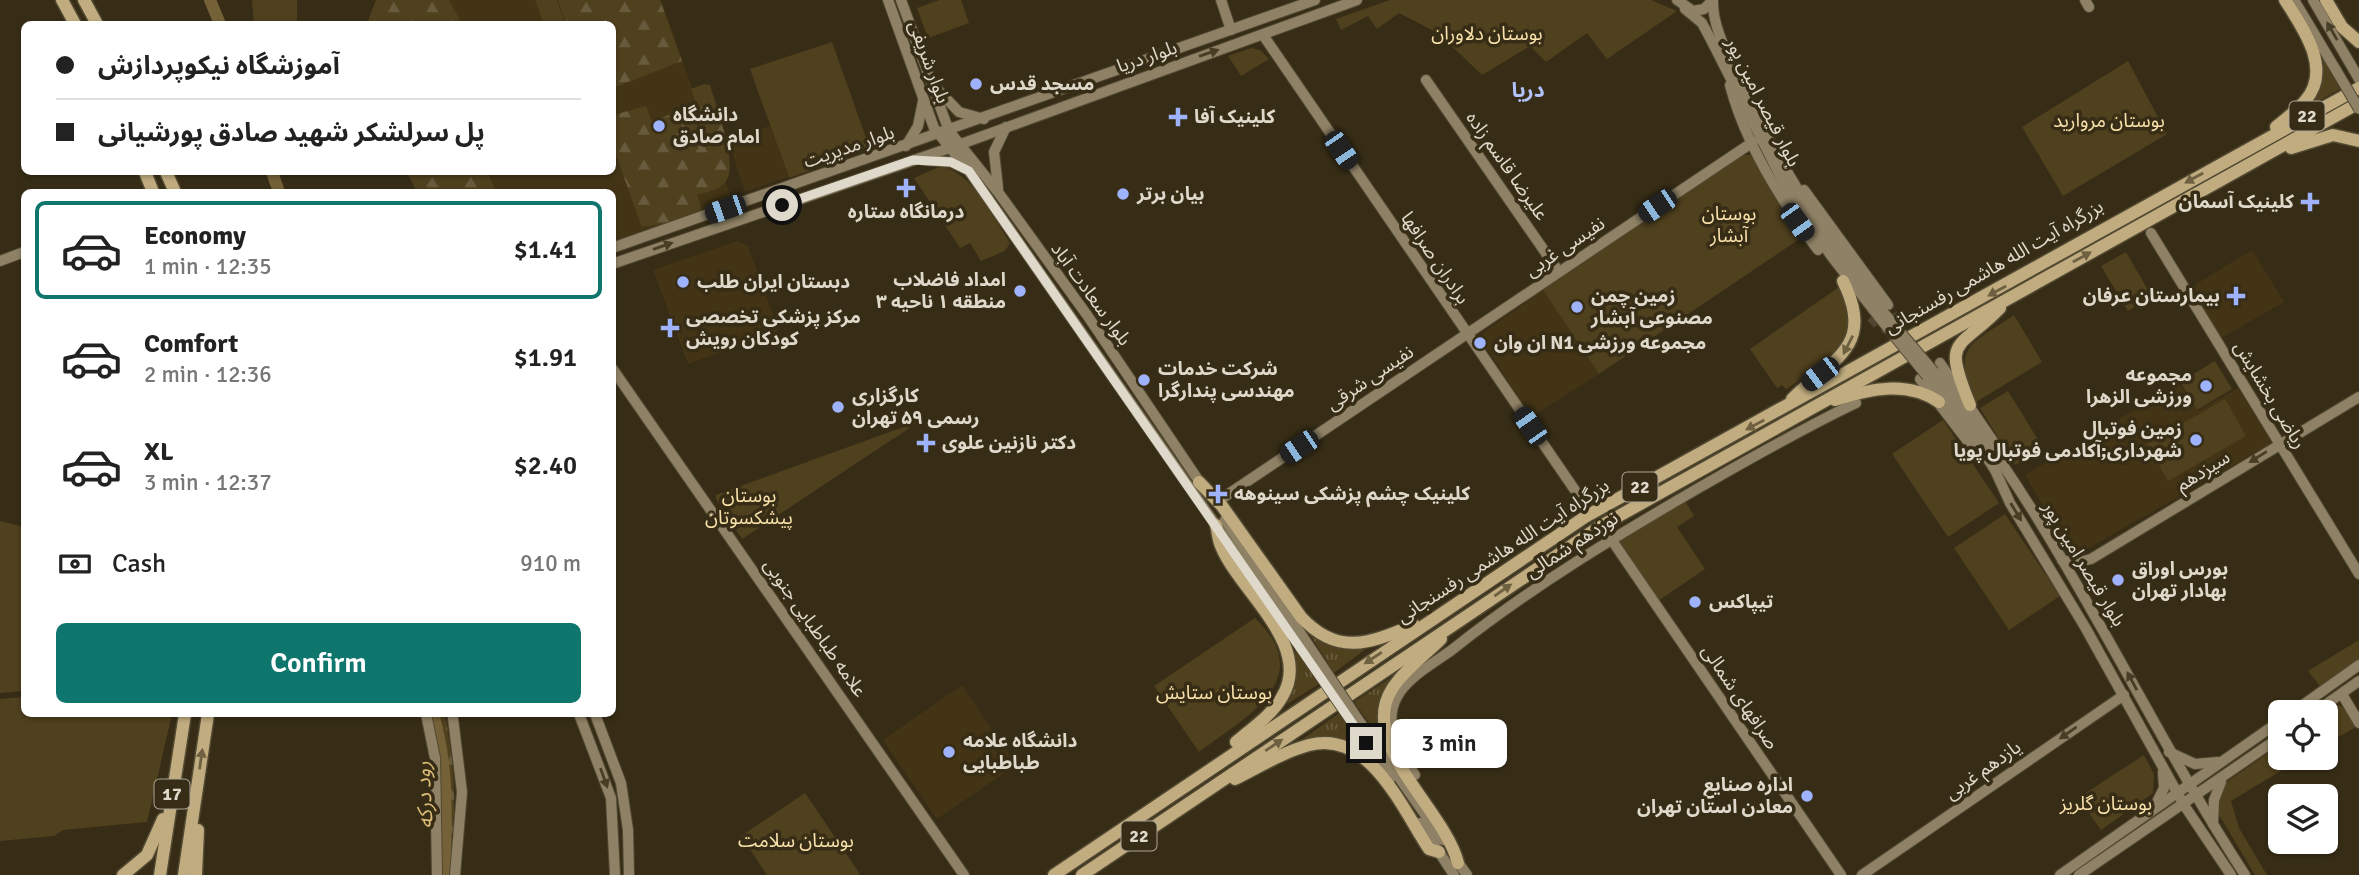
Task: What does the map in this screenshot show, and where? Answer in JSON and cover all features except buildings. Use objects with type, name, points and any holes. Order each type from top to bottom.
[{"type":"highway","points":[[62,0],[73,21]]},
{"type":"highway","points":[[84,0],[95,21]]},
{"type":"highway","points":[[2254,145],[2305,102],[2315,83],[2313,48],[2286,0]]},
{"type":"highway","points":[[2326,0],[2342,27],[2359,42]]},
{"type":"highway","name":"بزرگراه آیت الله هاشمی رفسنجانی","points":[[1054,875],[1585,517],[1779,412],[2359,88]]},
{"type":"highway","name":"بزرگراه آیت الله هاشمی رفسنجانی","points":[[1082,875],[1599,527],[2359,103]]},
{"type":"highway","points":[[2248,165],[2323,136],[2342,135],[2359,141]]},
{"type":"highway","points":[[1779,412],[1804,386],[1836,362],[1849,346],[1854,330],[1854,307],[1843,281]]},
{"type":"highway","points":[[1970,405],[1957,371],[1958,348],[1963,338],[2013,296]]},
{"type":"highway","points":[[1811,407],[1863,391],[1897,388],[1920,391],[1940,402]]},
{"type":"highway","points":[[1199,482],[1222,506],[1301,617],[1322,634],[1338,641],[1360,644],[1443,612]]},
{"type":"highway","points":[[1204,772],[1275,707],[1287,687],[1290,667],[1283,641],[1221,547],[1216,525]]},
{"type":"highway","points":[[1456,869],[1451,840],[1388,743],[1384,720],[1387,699],[1397,682],[1465,616]]},
{"type":"highway","name":"17","points":[[160,875],[185,717]]},
{"type":"highway","name":"17","points":[[184,875],[208,717]]},
{"type":"highway","points":[[1197,797],[1296,749],[1319,743],[1339,744],[1365,757],[1430,849],[1439,852]]},
{"type":"highway","points":[[196,875],[197,790]]},
{"type":"highway","points":[[123,875],[147,855],[171,799]]},
{"type":"main road","name":"بلوار شریفی","points":[[888,0],[938,135]]},
{"type":"main road","name":"بلوار شریفی","points":[[901,0],[949,131]]},
{"type":"main road","points":[[1221,0],[1231,30]]},
{"type":"main road","name":"بلوار دریا","points":[[938,135],[1315,0]]},
{"type":"main road","name":"بلوار دریا","points":[[948,148],[1357,0]]},
{"type":"main road","name":"بلوار قیصر امین پور","points":[[1676,0],[1702,23],[1730,69],[1792,199],[1832,257],[1880,313]]},
{"type":"main road","points":[[1685,9],[1698,11],[1713,0]]},
{"type":"main road","name":"بلوار قیصر امین پور","points":[[1713,0],[1713,17],[1730,69]]},
{"type":"main road","points":[[2294,0],[2359,109]]},
{"type":"main road","points":[[2313,0],[2359,79]]},
{"type":"main road","points":[[1702,23],[1706,18],[1713,17]]},
{"type":"main road","name":"برادران صرافها","points":[[1263,35],[1466,335],[1581,499]]},
{"type":"main road","points":[[1730,69],[1734,100],[1753,142],[1797,222],[1843,281],[1880,313]]},
{"type":"main road","points":[[1730,69],[1746,80],[1815,208],[1880,313],[1930,372],[1970,405],[1995,440],[2011,476]]},
{"type":"main road","name":"علیرضا قاسم زاده","points":[[1426,80],[1559,272]]},
{"type":"main road","points":[[931,83],[959,112],[985,119]]},
{"type":"main road","points":[[906,146],[921,117],[923,97]]},
{"type":"main road","points":[[1032,102],[1038,115]]},
{"type":"main road","points":[[998,192],[994,152],[1006,127]]},
{"type":"main road","name":"بلوار سعادت آباد","points":[[949,131],[998,192],[1063,282],[1199,482],[1306,648]]},
{"type":"main road","name":"بلوار سعادت آباد","points":[[938,135],[969,171],[1216,525],[1306,648]]},
{"type":"main road","name":"بلوار مدیریت","points":[[616,247],[938,135]]},
{"type":"main road","name":"نفیسی غربی","points":[[1466,335],[1753,142]]},
{"type":"main road","name":"بلوار مدیریت","points":[[616,263],[948,148]]},
{"type":"main road","points":[[913,160],[951,162],[969,171]]},
{"type":"main road","points":[[853,164],[870,164],[870,171],[859,178]]},
{"type":"main road","points":[[708,215],[719,220],[713,229]]},
{"type":"main road","name":"ریاضی بخشایش","points":[[2151,233],[2359,574]]},
{"type":"main road","points":[[0,261],[21,253]]},
{"type":"main road","points":[[1052,290],[1063,282]]},
{"type":"main road","name":"نفیسی شرقی","points":[[1224,497],[1466,335]]},
{"type":"main road","name":"علامه طباطبایی جنوبی","points":[[616,366],[964,875]]},
{"type":"main road","points":[[1930,372],[1940,402],[2002,485]]},
{"type":"main road","name":"بلوار قیصر امین پور","points":[[1930,372],[2011,476],[2062,560],[2195,798],[2245,875]]},
{"type":"main road","name":"بلوار قیصر امین پور","points":[[1930,372],[2002,485],[2124,695],[2183,805],[2231,875]]},
{"type":"main road","name":"علامه طباطبایی جنوبی","points":[[616,373],[637,400]]},
{"type":"main road","name":"سیزدهم","points":[[2062,560],[2075,563],[2091,559],[2359,397]]},
{"type":"main road","name":"نوزدهم شمالی","points":[[1415,775],[1399,751],[1392,728],[1392,709],[1399,693],[1478,629],[1608,540],[1810,425],[1856,402]]},
{"type":"main road","name":"صرافهای شمالی","points":[[1608,540],[1834,875]]},
{"type":"main road","name":"صرافهای شمالی","points":[[1608,540],[1842,875]]},
{"type":"main road","points":[[1306,648],[1456,869]]},
{"type":"main road","points":[[2310,700],[2359,666]]},
{"type":"main road","points":[[2333,700],[2359,681]]},
{"type":"main road","points":[[2342,694],[2359,723]]},
{"type":"main road","name":"یازدهم غربی","points":[[1862,875],[2124,695]]},
{"type":"main road","points":[[427,717],[435,758],[437,875]]},
{"type":"main road","points":[[580,717],[611,798],[615,875]]},
{"type":"main road","points":[[596,717],[621,783],[628,830],[629,875]]},
{"type":"main road","points":[[453,718],[462,792],[455,875]]},
{"type":"main road","points":[[2140,724],[2149,732],[2153,731],[2152,718]]},
{"type":"main road","points":[[1354,719],[1439,852],[1456,869],[1467,875]]},
{"type":"main road","points":[[2060,875],[2268,729]]},
{"type":"main road","points":[[2247,744],[2241,755],[2247,758],[2255,756]]},
{"type":"main road","points":[[2079,875],[2268,746]]},
{"type":"main road","points":[[2169,751],[2195,764],[2222,761]]},
{"type":"main road","points":[[2149,811],[2164,788],[2160,761]]},
{"type":"main road","points":[[2213,825],[2216,792],[2228,775]]},
{"type":"main road","points":[[2158,821],[2169,817],[2183,817],[2201,831]]},
{"type":"main road","points":[[2121,832],[2116,843],[2128,842]]},
{"type":"shaded area","name":"دانشگاه امام صادق","points":[[376,0],[661,0],[732,200],[616,240],[616,189],[416,189],[408,175],[616,175],[616,21],[368,21]]},
{"type":"shaded area","points":[[770,126],[788,177],[745,192],[728,140]]},
{"type":"shaded area","points":[[737,241],[748,246],[779,331],[688,364],[653,270]]},
{"type":"shaded area","name":"بیمارستان عرفان","points":[[2252,250],[2284,302],[2218,340],[2188,289]]},
{"type":"shaded area","points":[[1543,290],[1599,374],[1531,417],[1482,340],[1483,333]]},
{"type":"shaded area","points":[[2179,383],[2198,411],[2238,388],[2272,443],[2073,557],[2025,475]]},
{"type":"shaded area","name":"دانشگاه علامه طباطبایی","points":[[962,685],[1016,765],[937,819],[883,740]]},
{"type":"green space","points":[[252,0],[297,0],[297,21],[254,21]]},
{"type":"green space","points":[[376,0],[449,0],[460,21],[368,21]]},
{"type":"green space","points":[[535,0],[557,0],[564,21],[543,21]]},
{"type":"green space","points":[[558,0],[660,0],[682,61],[616,87],[616,21],[565,21]]},
{"type":"green space","points":[[939,0],[961,0],[969,23],[928,38],[917,8]]},
{"type":"green space","name":"بوستان دلاوران","points":[[1390,0],[1651,0],[1677,11],[1607,59],[1587,33],[1546,62],[1530,46],[1482,75],[1438,33],[1399,13],[1377,29],[1368,16],[1341,30],[1336,19]]},
{"type":"green space","points":[[2309,33],[2340,89],[2285,120],[2314,92]]},
{"type":"green space","points":[[832,42],[870,149],[789,178],[750,69]]},
{"type":"green space","points":[[1251,48],[1260,50],[1269,59],[1241,76],[1228,56]]},
{"type":"green space","name":"بوستان مروارید","points":[[2128,61],[2167,134],[2063,196],[2022,127]]},
{"type":"green space","points":[[704,84],[710,85],[725,135],[730,162],[729,173],[726,181],[717,189],[697,195],[702,210],[663,224],[642,227],[616,155],[616,114],[646,106],[652,122],[696,103],[691,89]]},
{"type":"green space","name":"بوستان آبشار","points":[[1743,155],[1754,155],[1804,236],[1599,374],[1543,290]]},
{"type":"green space","points":[[941,166],[964,178],[973,187],[1010,243],[1005,251],[981,261],[970,243],[960,248],[914,178]]},
{"type":"green space","points":[[408,175],[488,175],[495,189],[416,189]]},
{"type":"green space","points":[[2126,252],[2152,297],[2128,311],[2101,266]]},
{"type":"green space","points":[[1839,287],[1847,306],[1848,322],[1845,336],[1838,348],[1827,360],[1786,389],[1782,385],[1777,388],[1750,349]]},
{"type":"green space","points":[[2014,315],[2042,362],[1976,402],[1965,369],[1965,358],[1976,341]]},
{"type":"green space","name":"مجموعه ورزشی الزهرا","points":[[2215,361],[2232,389],[2197,410],[2180,382]]},
{"type":"green space","points":[[2008,391],[2043,448],[2015,465],[1980,408]]},
{"type":"green space","name":"زمین فوتبال شهرداری;آکادمی فوتبال پویا","points":[[2225,399],[2246,436],[2168,481],[2147,444]]},
{"type":"green space","points":[[1943,420],[1999,503],[1948,537],[1892,454]]},
{"type":"green space","name":"بوستان پیشکسوتان","points":[[920,421],[742,539],[716,499],[716,495]]},
{"type":"green space","points":[[1684,499],[1694,516],[1677,527],[1705,569],[1658,601],[1619,544],[1621,537]]},
{"type":"green space","points":[[2005,514],[2060,596],[2009,630],[1954,548]]},
{"type":"green space","points":[[0,521],[21,526],[21,691],[0,693]]},
{"type":"green space","name":"بوستان ستایش","points":[[1255,618],[1273,640],[1280,660],[1278,678],[1254,711],[1199,752],[1154,686]]},
{"type":"green space","points":[[1306,628],[1368,647],[1334,673]]},
{"type":"green space","points":[[2359,640],[2359,659],[2320,686],[2308,671]]},
{"type":"green space","points":[[1295,648],[1319,684],[1287,704],[1296,674]]},
{"type":"green space","points":[[1398,673],[1383,737],[1380,738],[1354,702]]},
{"type":"green space","points":[[21,697],[21,717],[171,717],[147,822],[63,830],[54,836],[0,841],[0,699]]},
{"type":"green space","points":[[2338,705],[2344,707],[2356,727],[2338,737]]},
{"type":"green space","points":[[1339,713],[1365,752],[1350,745],[1297,743]]},
{"type":"green space","points":[[437,717],[445,717],[450,745],[454,788],[453,833],[450,833],[448,759]]},
{"type":"green space","points":[[2268,753],[2268,770],[2282,770],[2231,801],[2239,828],[2267,875],[2255,875],[2216,810],[2222,785]]},
{"type":"green space","name":"بوستان گلریز","points":[[2144,755],[2154,774],[2153,793],[2101,830],[2078,798]]},
{"type":"green space","name":"بوستان سلامت","points":[[805,793],[859,875],[767,875],[741,836]]},
{"type":"waterway","name":"رود درکه","points":[[210,0],[219,21]]},
{"type":"waterway","name":"رود درکه","points":[[273,175],[278,189]]},
{"type":"waterway","name":"رود درکه","points":[[434,717],[444,774],[445,875]]},
{"type":"tunnel","points":[[1871,317],[1881,328],[1889,327],[1896,320],[1888,305]]},
{"type":"place","name":"مسجد قدس","points":[[976,84]]},
{"type":"place","name":"کلینیک آفا","points":[[1178,117]]},
{"type":"place","name":"دانشگاه امام صادق","points":[[659,126]]},
{"type":"place","name":"درمانگاه ستاره","points":[[906,188]]},
{"type":"place","name":"بیان برتر","points":[[1123,194]]},
{"type":"place","name":"کلینیک آسمان","points":[[2310,202]]},
{"type":"place","name":"دبستان ایران طلب","points":[[683,282]]},
{"type":"place","name":"امداد فاضلاب منطقه ۱ ناحیه ۳","points":[[1020,291]]},
{"type":"place","name":"بیمارستان عرفان","points":[[2236,296]]},
{"type":"place","name":"زمین چمن مصنوعی آبشار","points":[[1577,307]]},
{"type":"place","name":"مرکز پزشکی تخصصی کودکان رویش","points":[[670,328]]},
{"type":"place","name":"ان وان N1 مجموعه ورزشی","points":[[1480,343]]},
{"type":"place","name":"شرکت خدمات مهندسى پندارگرا","points":[[1144,380]]},
{"type":"place","name":"مجموعه ورزشی الزهرا","points":[[2206,386]]},
{"type":"place","name":"کارگزاری رسمی ۵۹ تهران","points":[[838,407]]},
{"type":"place","name":"زمین فوتبال شهرداری;آکادمی فوتبال پویا","points":[[2196,440]]},
{"type":"place","name":"دکتر نازنین علوی","points":[[926,443]]},
{"type":"place","name":"کلینیک چشم پزشکی سینوهه","points":[[1218,494]]},
{"type":"place","name":"بورس اوراق بهادار تهران","points":[[2118,580]]},
{"type":"place","name":"تیپاکس","points":[[1695,602]]},
{"type":"place","name":"دانشگاه علامه طباطبایی","points":[[949,752]]},
{"type":"place","name":"اداره صنایع معادن استان تهران","points":[[1807,796]]},
{"type":"district","name":"دریا","points":[[1528,90]]},
{"type":"route","points":[[782,205],[913,160],[951,162],[969,171],[1366,743]]}]
